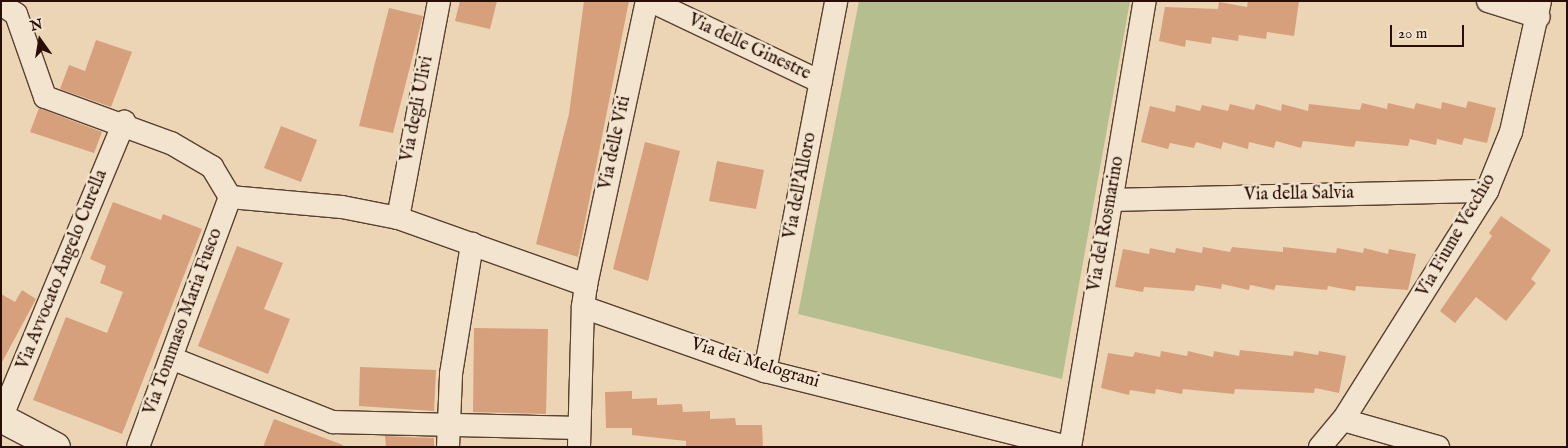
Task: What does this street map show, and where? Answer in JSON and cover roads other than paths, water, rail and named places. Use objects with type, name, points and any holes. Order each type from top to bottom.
[{"type":"main road","points":[[1,418],[56,447]]},
{"type":"street","name":"Via degli Ulivi","points":[[398,218],[439,1]]},
{"type":"street","name":"Via delle Viti","points":[[586,285],[647,1]]},
{"type":"street","name":"Via delle Ginestre","points":[[651,1],[821,82]]},
{"type":"street","name":"Via dell'Alloro","points":[[765,371],[836,1]]},
{"type":"street","name":"Via del Rosmarino","points":[[1069,447],[1144,1]]},
{"type":"street","points":[[1488,1],[1539,9]]},
{"type":"street","points":[[1,4],[16,14],[45,97],[124,122],[212,167],[230,197],[342,207],[398,218],[586,285],[583,307],[579,438],[448,436],[333,422],[171,358]]},
{"type":"street","name":"Via Fiume Vecchio","points":[[1320,447],[1343,420],[1487,190],[1511,132],[1539,9]]},
{"type":"street","name":"Via Avvocato Angelo Curella","points":[[1,418],[124,122]]},
{"type":"street","name":"Via della Salvia","points":[[1111,200],[1487,190]]},
{"type":"street","name":"Via Tommaso Maria Fusco","points":[[138,447],[230,197]]},
{"type":"street","points":[[448,436],[451,374],[472,244]]},
{"type":"street","name":"Via dei Melograni","points":[[583,307],[765,371],[1069,447]]},
{"type":"street","points":[[1343,420],[1438,447]]}]
